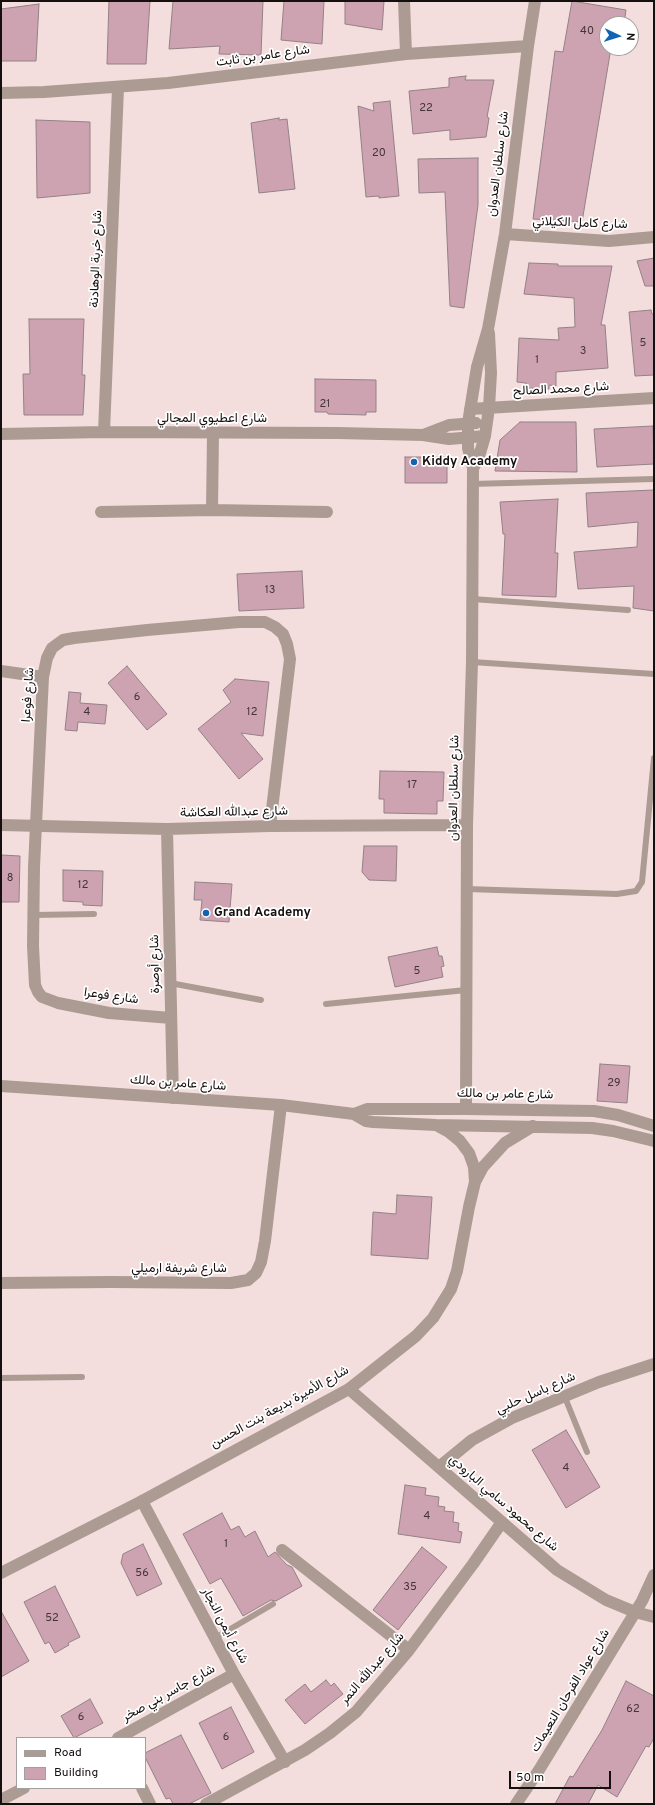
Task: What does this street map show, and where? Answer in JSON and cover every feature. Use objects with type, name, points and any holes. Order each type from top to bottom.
[{"type":"street","points":[[404,1],[406,54]]},
{"type":"street","name":"شارع سلطان العدوان","points":[[466,1108],[467,825],[472,662],[473,468],[469,458],[468,423],[477,367],[488,329],[505,234],[535,1]]},
{"type":"street","name":"شارع عامر بن ثابت","points":[[1,93],[118,88],[213,78],[406,54],[528,46]]},
{"type":"street","name":"شارع خربة الوهادنة","points":[[104,432],[118,88]]},
{"type":"street","name":"شارع كامل الكيلاني","points":[[505,234],[609,241],[654,237]]},
{"type":"street","name":"شارع سلطان العدوان","points":[[473,468],[478,460],[485,436],[489,408],[491,374],[488,329]]},
{"type":"street","name":"شارع محمد الصالح","points":[[470,409],[654,398]]},
{"type":"street","name":"شارع اعطيوي المجالي","points":[[423,435],[438,428],[487,421]]},
{"type":"street","name":"شارع اعطيوي المجالي","points":[[1,434],[104,432],[213,434],[338,433],[423,435],[438,438],[468,438],[485,436]]},
{"type":"street","points":[[212,510],[213,434]]},
{"type":"street","points":[[101,512],[212,510],[327,512]]},
{"type":"street","name":"شارع فوعرا","points":[[171,1018],[109,1012],[58,1002],[42,997],[35,985],[33,915],[34,867],[43,677],[47,658],[52,648],[58,643],[68,639],[239,622],[265,622],[275,627],[283,634],[290,659],[270,826]]},
{"type":"street","points":[[1,671],[43,677]]},
{"type":"street","name":"شارع عبدالله العكاشة","points":[[1,826],[37,825],[167,829],[270,826],[467,825]]},
{"type":"street","name":"شارع أوصرة","points":[[167,829],[173,1098]]},
{"type":"street","name":"شارع عامر بن مالك","points":[[1,1086],[281,1105],[354,1114],[366,1121],[373,1122],[436,1125],[592,1128],[613,1131],[654,1141]]},
{"type":"street","name":"شارع شريفة ارميلي","points":[[1,1283],[231,1283],[248,1280],[256,1273],[265,1240],[281,1105]]},
{"type":"street","name":"شارع عامر بن مالك","points":[[354,1114],[367,1109],[466,1108],[594,1110],[618,1115],[654,1126]]},
{"type":"street","name":"شارع الأميرة بديعة بنت الحسن","points":[[436,1125],[449,1132],[464,1147],[474,1167],[475,1182]]},
{"type":"street","name":"شارع الأميرة بديعة بنت الحسن","points":[[1,1573],[142,1501],[349,1388],[416,1336],[433,1318],[444,1302],[457,1271],[468,1207],[475,1182],[483,1167],[505,1143],[533,1126]]},
{"type":"street","name":"شارع باسل حلبي","points":[[439,1467],[472,1440],[512,1418],[564,1395],[654,1364]]},
{"type":"street","name":"شارع محمود سامي البارودي","points":[[349,1388],[557,1570],[606,1600],[635,1612],[654,1617]]},
{"type":"street","name":"شارع أيمن النجار","points":[[142,1501],[234,1674],[285,1762]]},
{"type":"street","name":"شارع عبدالله النمر","points":[[206,1804],[285,1762],[330,1733],[356,1712],[409,1650],[473,1564],[502,1522]]},
{"type":"street","points":[[282,1550],[409,1650]]},
{"type":"street","name":"شارع عواد الفرحان النعيمات","points":[[516,1804],[543,1763],[635,1612],[654,1575]]},
{"type":"street","name":"شارع جاسر بني صخر","points":[[120,1737],[234,1674]]},
{"type":"street","points":[[1,1800],[22,1789]]},
{"type":"street","points":[[142,1789],[150,1804]]},
{"type":"lane","points":[[472,484],[654,480]]},
{"type":"lane","points":[[472,599],[628,610]]},
{"type":"lane","points":[[472,662],[654,674]]},
{"type":"lane","points":[[467,889],[617,894],[636,890],[642,882],[654,758]]},
{"type":"lane","points":[[33,915],[94,914]]},
{"type":"lane","points":[[170,983],[261,1000]]},
{"type":"lane","points":[[326,1004],[466,990]]},
{"type":"lane","points":[[1,1378],[82,1377]]},
{"type":"lane","points":[[564,1395],[587,1452]]},
{"type":"lane","points":[[215,1638],[273,1604]]},
{"type":"building","points":[[109,1],[150,1],[146,64],[107,64]]},
{"type":"building","points":[[173,1],[263,1],[261,55],[219,54],[220,46],[169,49]]},
{"type":"building","points":[[284,1],[324,1],[322,44],[281,40]]},
{"type":"building","points":[[345,1],[384,1],[382,30],[345,24]]},
{"type":"building","points":[[572,1],[626,10],[625,16],[599,16],[599,56],[610,56],[582,222],[533,219],[555,51],[563,52]]},
{"type":"building","points":[[39,4],[36,61],[1,61],[1,9]]},
{"type":"building","points":[[466,76],[465,80],[494,80],[487,117],[489,118],[486,137],[450,140],[450,130],[413,134],[409,91],[449,87],[449,78]]},
{"type":"building","points":[[390,101],[399,196],[379,198],[379,196],[366,197],[358,106],[374,111],[373,103]]},
{"type":"building","points":[[279,118],[279,120],[287,119],[295,189],[259,193],[251,123]]},
{"type":"building","points":[[36,120],[90,122],[90,193],[37,198]]},
{"type":"building","points":[[478,158],[478,205],[464,308],[450,306],[445,192],[419,193],[418,159]]},
{"type":"building","points":[[654,258],[654,286],[645,286],[637,261]]},
{"type":"building","points":[[529,263],[558,264],[558,266],[612,266],[601,325],[605,325],[608,368],[556,372],[556,386],[549,385],[549,389],[526,388],[526,383],[517,382],[519,338],[559,340],[558,328],[575,327],[574,298],[524,294]]},
{"type":"building","points":[[651,310],[652,314],[654,314],[654,375],[635,376],[629,312]]},
{"type":"building","points":[[29,319],[84,319],[82,375],[85,375],[83,415],[24,415],[23,374],[30,374]]},
{"type":"building","points":[[315,379],[376,380],[376,412],[366,412],[366,415],[328,414],[327,412],[315,412]]},
{"type":"building","points":[[520,422],[576,422],[577,472],[495,471],[500,440]]},
{"type":"building","points":[[653,426],[654,464],[597,467],[594,429]]},
{"type":"building","points":[[405,457],[447,457],[447,483],[405,483]]},
{"type":"building","points":[[654,490],[654,611],[633,608],[634,586],[578,589],[574,552],[637,547],[638,522],[588,527],[586,493]]},
{"type":"building","points":[[558,499],[555,553],[558,553],[556,597],[502,595],[505,534],[503,534],[500,502]]},
{"type":"building","points":[[302,571],[304,608],[239,611],[237,574]]},
{"type":"building","points":[[127,666],[167,714],[147,730],[108,683]]},
{"type":"building","points":[[235,679],[269,682],[263,736],[241,733],[263,759],[239,779],[198,729],[231,702],[223,690]]},
{"type":"building","points":[[69,692],[81,693],[80,703],[107,705],[105,724],[78,722],[77,731],[65,730]]},
{"type":"building","points":[[380,771],[444,772],[443,801],[437,801],[437,814],[384,813],[384,799],[379,799]]},
{"type":"building","points":[[364,846],[397,846],[396,881],[369,880],[362,872]]},
{"type":"building","points":[[1,855],[20,856],[19,902],[1,902]]},
{"type":"building","points":[[63,870],[103,871],[102,906],[83,905],[83,902],[63,901]]},
{"type":"building","points":[[195,882],[232,884],[229,922],[200,920],[202,900],[194,900]]},
{"type":"building","points":[[437,947],[439,956],[442,956],[444,966],[441,967],[443,977],[395,987],[388,957]]},
{"type":"building","points":[[600,1064],[630,1066],[627,1103],[597,1101]]},
{"type":"building","points":[[397,1195],[432,1197],[428,1259],[371,1255],[373,1212],[396,1214]]},
{"type":"building","points":[[566,1430],[600,1487],[566,1508],[532,1450]]},
{"type":"building","points":[[405,1485],[426,1488],[425,1495],[439,1497],[438,1506],[445,1507],[444,1511],[454,1512],[453,1522],[459,1523],[458,1531],[462,1532],[460,1543],[398,1534]]},
{"type":"building","points":[[222,1513],[231,1530],[239,1526],[245,1537],[255,1531],[268,1557],[275,1552],[287,1565],[292,1567],[302,1586],[276,1601],[271,1600],[243,1616],[221,1578],[210,1584],[183,1534]]},
{"type":"building","points":[[143,1544],[162,1584],[137,1596],[121,1563],[123,1554]]},
{"type":"building","points":[[422,1547],[447,1567],[398,1630],[373,1610]]},
{"type":"building","points":[[55,1586],[80,1637],[68,1643],[69,1645],[55,1653],[49,1642],[45,1644],[24,1602]]},
{"type":"building","points":[[1,1611],[29,1661],[1,1677]]},
{"type":"building","points":[[326,1680],[331,1686],[334,1683],[343,1694],[305,1724],[285,1700],[305,1684],[311,1692]]},
{"type":"building","points":[[626,1681],[654,1696],[654,1738],[649,1747],[646,1746],[617,1797],[598,1785],[588,1804],[555,1804],[570,1776],[573,1777],[602,1730]]},
{"type":"building","points":[[90,1699],[103,1723],[73,1737],[61,1716]]},
{"type":"building","points":[[231,1707],[254,1752],[222,1769],[199,1723]]},
{"type":"building","points":[[181,1735],[211,1793],[189,1804],[173,1804],[170,1798],[166,1799],[146,1759],[146,1752]]},
{"type":"place","name":"Kiddy Academy","points":[[414,462]]},
{"type":"place","name":"Grand Academy","points":[[206,913]]}]
